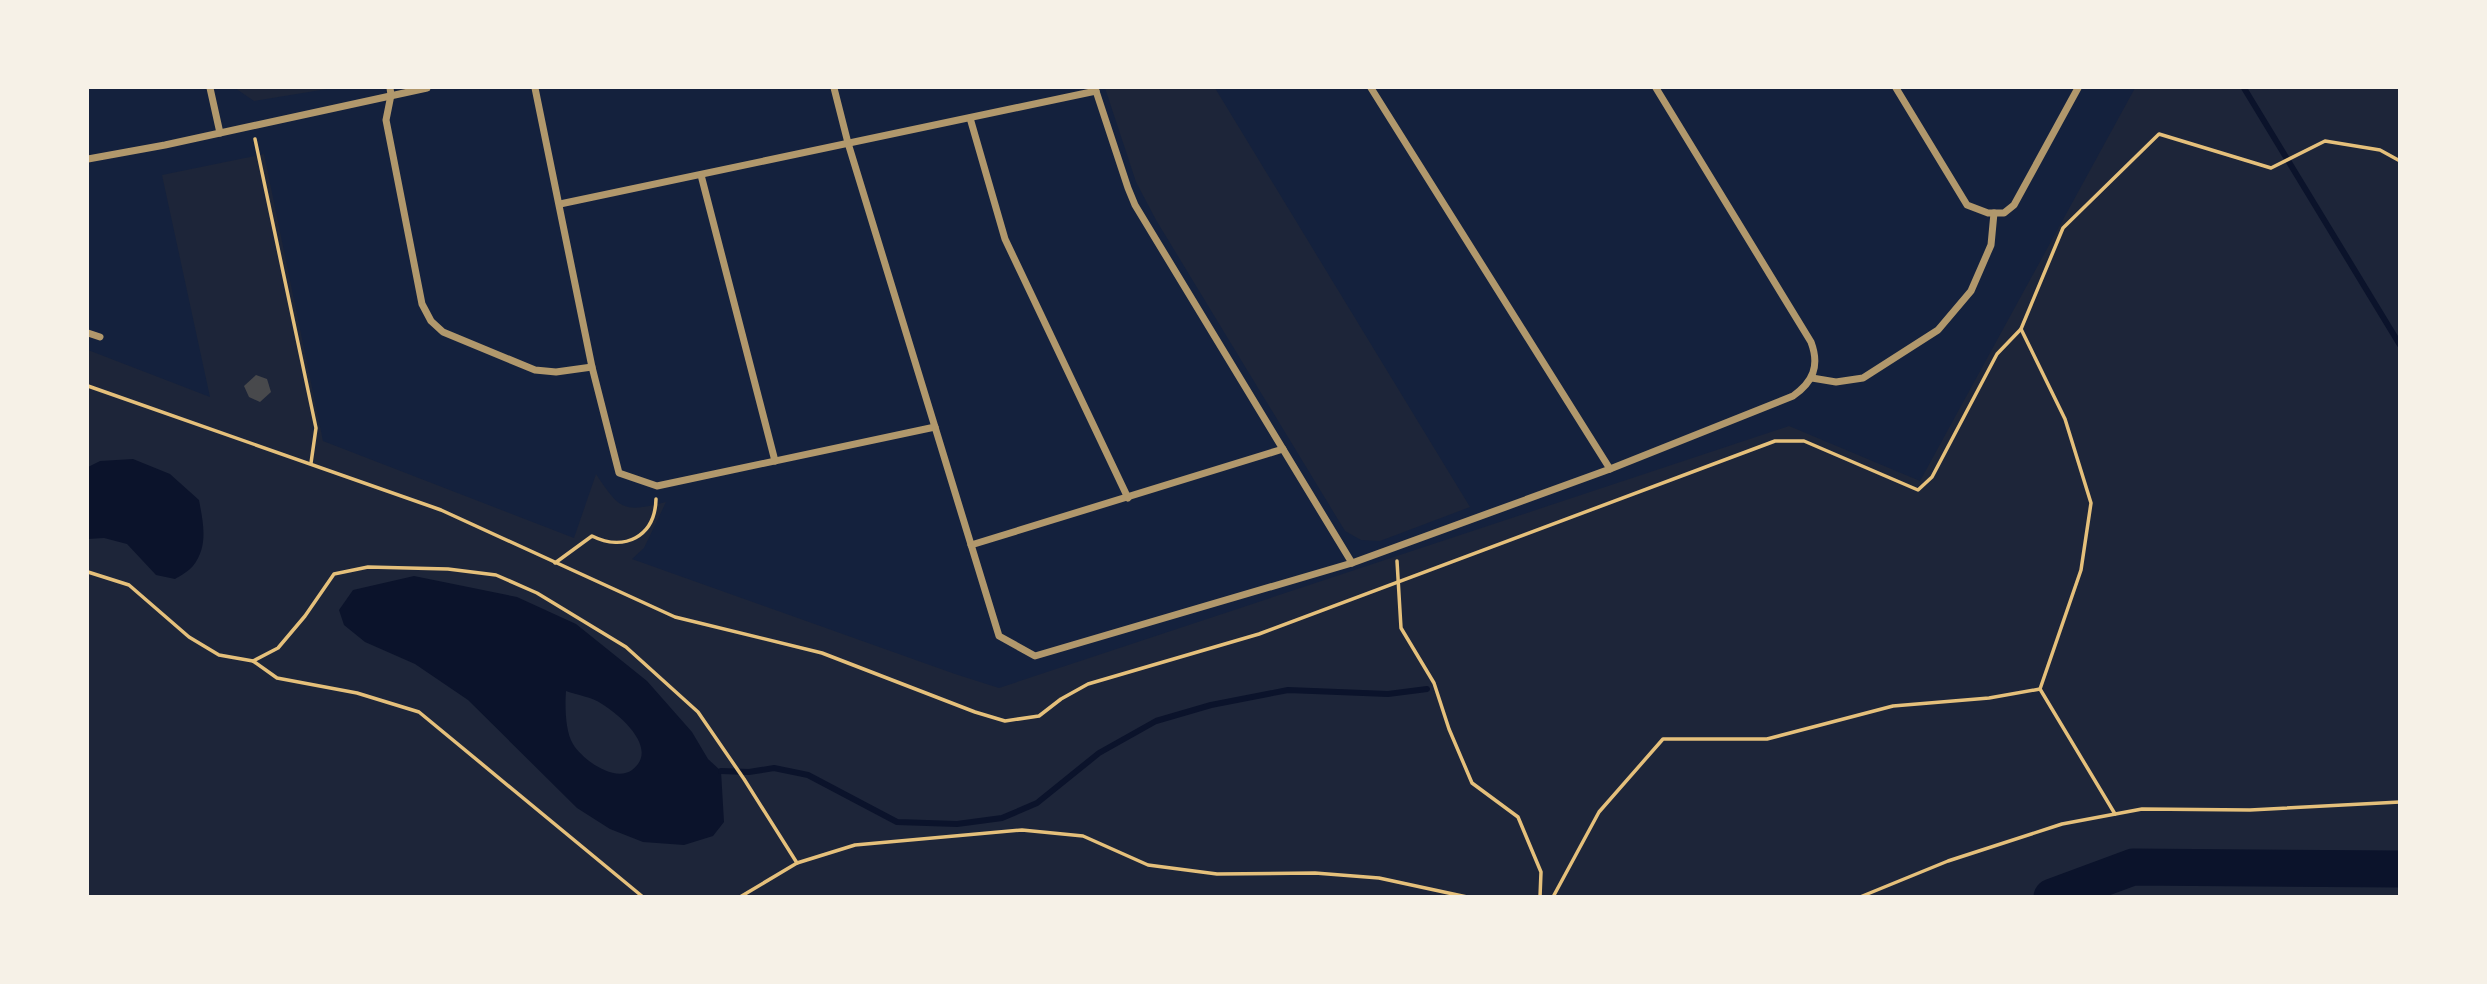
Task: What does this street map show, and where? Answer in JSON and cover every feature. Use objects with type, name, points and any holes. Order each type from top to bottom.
[{"type":"street","points":[[210,88],[220,133]]},
{"type":"street","points":[[88,159],[253,126],[390,91],[427,88]]},
{"type":"street","points":[[536,88],[592,367],[619,472],[657,486],[935,427]]},
{"type":"street","points":[[834,88],[848,143],[999,636],[1035,656],[1352,563],[1610,469],[1793,396],[1812,378],[1815,365],[1811,342],[1656,88]]},
{"type":"street","points":[[1371,88],[1610,469]]},
{"type":"street","points":[[1896,88],[1967,205],[1994,213],[2004,213],[2014,205],[2078,88]]},
{"type":"street","points":[[561,204],[1095,89],[1135,205],[1352,563]]},
{"type":"street","points":[[390,91],[386,120],[422,304],[431,321],[443,332],[535,370],[556,372],[592,367]]},
{"type":"street","points":[[970,117],[1004,239],[1128,498]]},
{"type":"street","points":[[701,175],[775,461]]},
{"type":"street","points":[[1812,378],[1836,382],[1863,378],[1938,330],[1971,291],[1991,246],[1994,213]]},
{"type":"street","points":[[88,333],[100,337]]},
{"type":"street","points":[[971,545],[1283,449]]},
{"type":"path","points":[[253,126],[316,428],[311,463]]},
{"type":"path","points":[[88,386],[441,510],[675,617],[822,653],[975,712],[1005,720],[1039,716],[1061,699],[1088,684],[1259,634],[1398,580],[1775,442],[1804,441],[1918,490],[1932,477],[1997,354],[2021,329],[2063,228],[2159,134],[2271,168],[2325,141],[2380,150],[2399,161]]},
{"type":"path","points":[[2021,329],[2065,419],[2091,503],[2081,570],[2040,689],[2115,814]]},
{"type":"path","points":[[555,563],[592,536],[623,544],[643,534],[656,507],[657,486]]},
{"type":"path","points":[[1394,547],[1401,628],[1434,683],[1449,729],[1472,783],[1518,817],[1541,872],[1540,897]]},
{"type":"path","points":[[253,661],[278,648],[305,617],[334,575],[368,567],[448,569],[496,575],[537,593],[626,647],[698,712],[797,863]]},
{"type":"path","points":[[88,572],[129,585],[189,637],[219,654],[253,661],[277,678],[357,693],[419,712],[643,897]]},
{"type":"path","points":[[1553,897],[1599,812],[1663,739],[1766,739],[1893,706],[1989,698],[2040,689]]},
{"type":"path","points":[[1860,897],[1948,861],[2062,824],[2142,809],[2250,810],[2399,802]]},
{"type":"path","points":[[740,897],[797,863],[855,845],[1022,831],[1083,836],[1149,865],[1217,874],[1315,873],[1379,878],[1467,897]]},
{"type":"shaded area","points":[[235,88],[333,88],[254,101]]},
{"type":"shaded area","points":[[1105,88],[1215,88],[1470,507],[1380,541],[1361,540],[1345,531],[1156,220],[1136,182]]},
{"type":"shaded area","points":[[2135,88],[2399,88],[2399,896],[88,896],[88,350],[210,397],[162,175],[264,154],[323,441],[574,538],[596,474],[617,502],[624,506],[640,507],[666,502],[644,548],[632,559],[999,688],[1789,426],[1920,481]]},
{"type":"shaded area","points":[[133,459],[170,474],[199,500],[204,534],[201,550],[193,566],[175,579],[156,575],[127,544],[104,538],[88,539],[88,467],[100,461]]},
{"type":"shaded area","points":[[414,576],[517,597],[576,624],[647,681],[692,732],[708,759],[721,771],[724,822],[713,836],[684,845],[643,842],[610,829],[577,808],[468,700],[415,664],[365,642],[344,625],[339,610],[353,590]],"holes":[[[566,691],[602,704],[627,724],[640,743],[642,752],[639,762],[632,770],[616,774],[599,768],[577,750],[570,739],[567,725]]]},
{"type":"building","points":[[256,375],[267,379],[271,392],[260,402],[249,397],[244,386]]},
{"type":"waterway","points":[[2244,88],[2400,345]]},
{"type":"waterway","points":[[721,771],[749,772],[774,768],[808,775],[897,822],[957,824],[1002,818],[1037,803],[1099,753],[1156,721],[1211,705],[1288,690],[1388,694],[1427,689]]},
{"type":"waterway","points":[[2052,897],[2133,867],[2400,869]]}]
